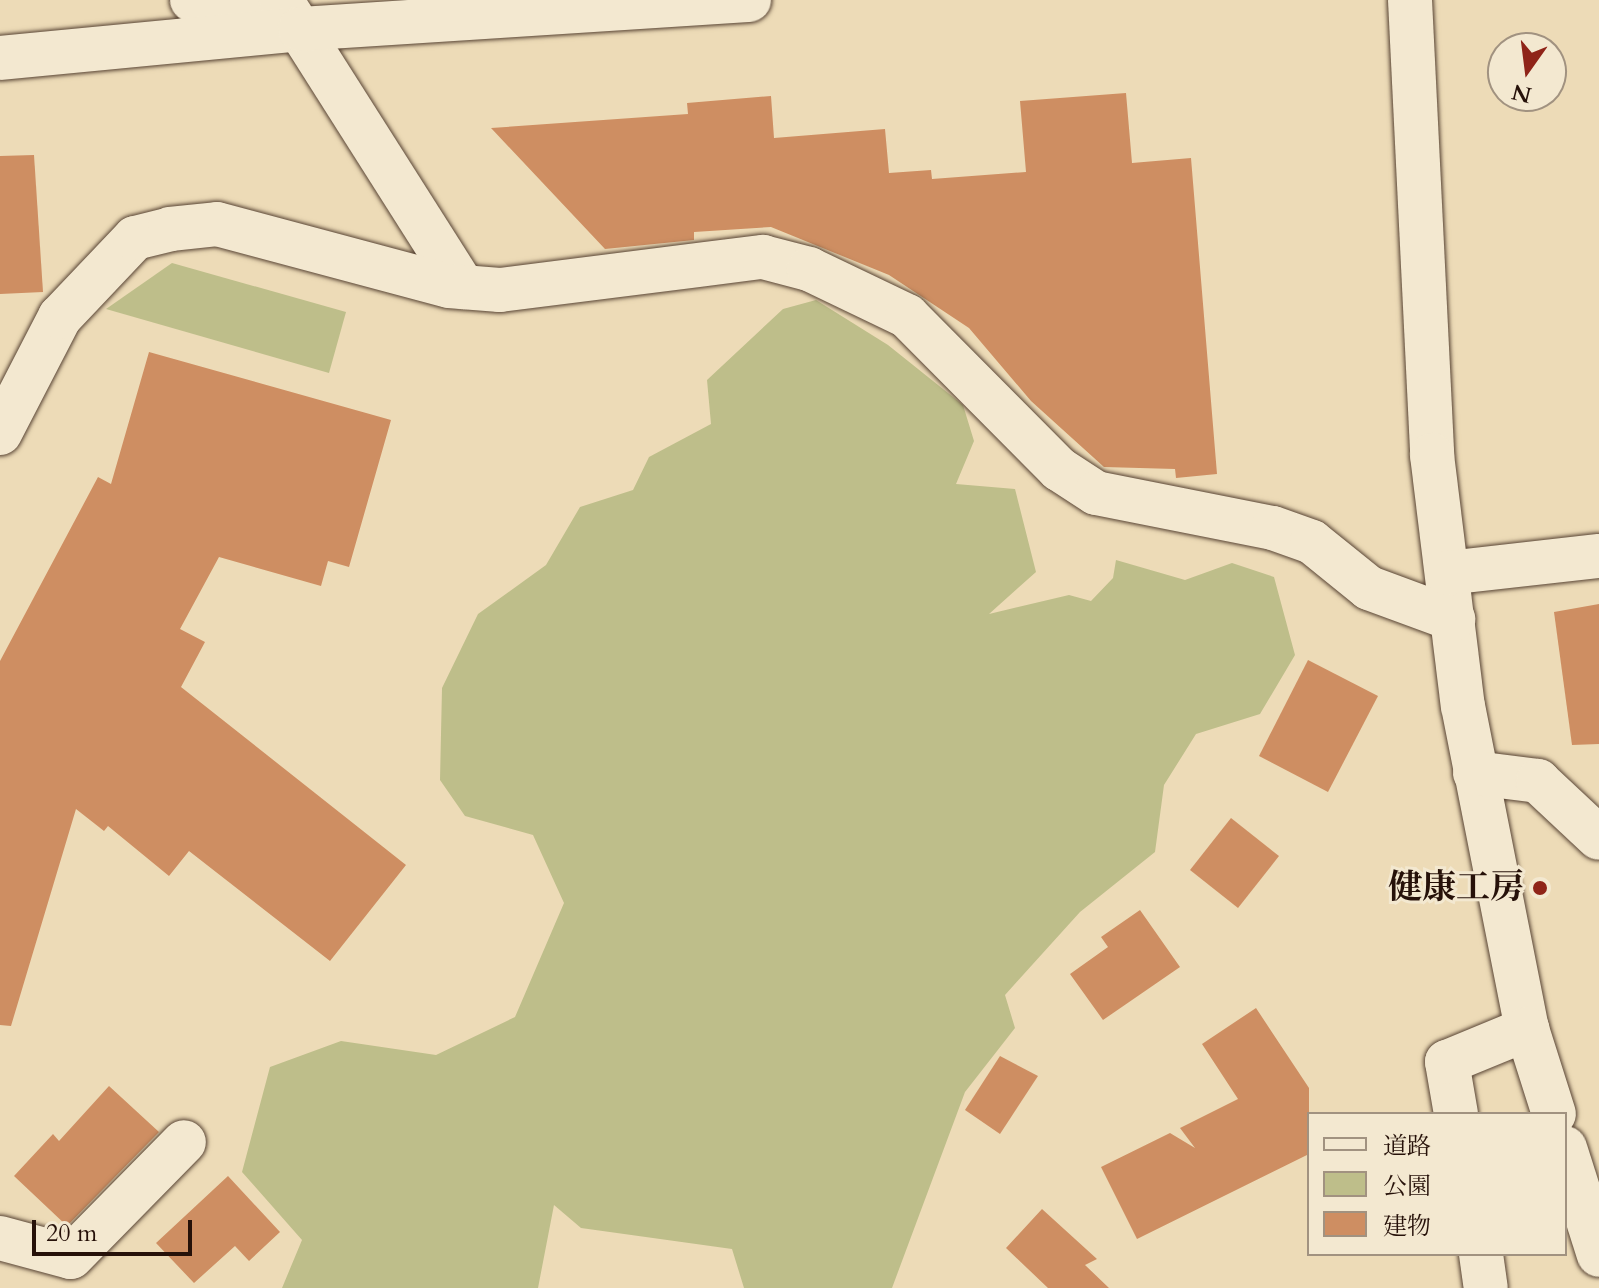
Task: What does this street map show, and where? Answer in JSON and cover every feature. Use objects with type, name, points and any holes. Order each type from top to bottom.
[{"type":"street","points":[[192,0],[291,15],[463,287]]},
{"type":"street","points":[[0,58],[291,15],[749,0]]},
{"type":"street","points":[[1410,0],[1424,347],[1447,573],[1475,773],[1527,1029],[1553,1112]]},
{"type":"street","points":[[0,433],[60,317],[135,238],[217,224],[463,287],[500,290],[763,257],[809,269],[907,316],[1059,469],[1096,493],[1273,528],[1312,542],[1369,588],[1453,619]]},
{"type":"street","points":[[1447,573],[1599,556]]},
{"type":"street","points":[[1475,773],[1538,781],[1599,838]]},
{"type":"street","points":[[1456,1112],[1447,1062],[1527,1029]]},
{"type":"street","points":[[0,1238],[71,1257],[184,1142]]},
{"type":"street","points":[[1567,1154],[1599,1255]]},
{"type":"street","points":[[1481,1256],[1486,1288]]},
{"type":"green space","points":[[172,263],[346,312],[329,373],[106,309]]},
{"type":"green space","points":[[816,300],[888,345],[963,405],[974,441],[956,484],[1015,489],[1036,572],[989,614],[1069,595],[1091,601],[1113,578],[1116,560],[1185,580],[1232,563],[1274,577],[1295,655],[1260,714],[1196,734],[1164,785],[1155,852],[1080,912],[1005,995],[1015,1028],[965,1092],[892,1288],[744,1288],[732,1249],[581,1228],[554,1205],[538,1288],[282,1288],[302,1240],[242,1172],[270,1067],[341,1041],[436,1055],[515,1017],[564,903],[533,835],[465,816],[440,780],[442,688],[478,614],[546,565],[580,507],[633,490],[649,457],[711,424],[707,380],[783,309]]},
{"type":"building","points":[[1126,93],[1132,163],[1191,158],[1217,474],[1176,478],[1175,469],[1104,467],[1031,401],[969,328],[889,275],[771,227],[694,232],[694,240],[605,249],[491,128],[688,114],[687,103],[771,96],[774,138],[885,129],[889,173],[931,170],[932,179],[1026,172],[1020,101]]},
{"type":"building","points":[[34,155],[43,292],[0,294],[0,156]]},
{"type":"building","points":[[149,352],[391,420],[349,567],[328,561],[321,586],[219,557],[180,629],[205,642],[181,687],[406,865],[330,961],[189,851],[169,876],[108,826],[104,831],[76,809],[11,1026],[0,1025],[0,661],[98,477],[111,484]]},
{"type":"building","points":[[1599,604],[1599,744],[1572,745],[1554,612]]},
{"type":"building","points":[[1308,660],[1378,696],[1328,792],[1259,756]]},
{"type":"building","points":[[1231,818],[1279,856],[1238,908],[1190,870]]},
{"type":"building","points":[[1140,910],[1180,967],[1103,1020],[1070,974],[1108,947],[1101,937]]},
{"type":"building","points":[[1256,1008],[1309,1088],[1307,1155],[1137,1239],[1101,1167],[1170,1133],[1195,1148],[1180,1128],[1238,1099],[1202,1044]]},
{"type":"building","points":[[1000,1056],[1038,1076],[1000,1134],[965,1110]]},
{"type":"building","points":[[109,1086],[159,1132],[67,1226],[14,1176],[53,1134],[59,1141]]},
{"type":"building","points":[[228,1176],[280,1232],[249,1261],[235,1246],[194,1283],[156,1243]]},
{"type":"building","points":[[1042,1209],[1097,1259],[1085,1265],[1109,1288],[1048,1288],[1006,1248]]},
{"type":"place","name":"健康工房","points":[[1540,888]]}]
